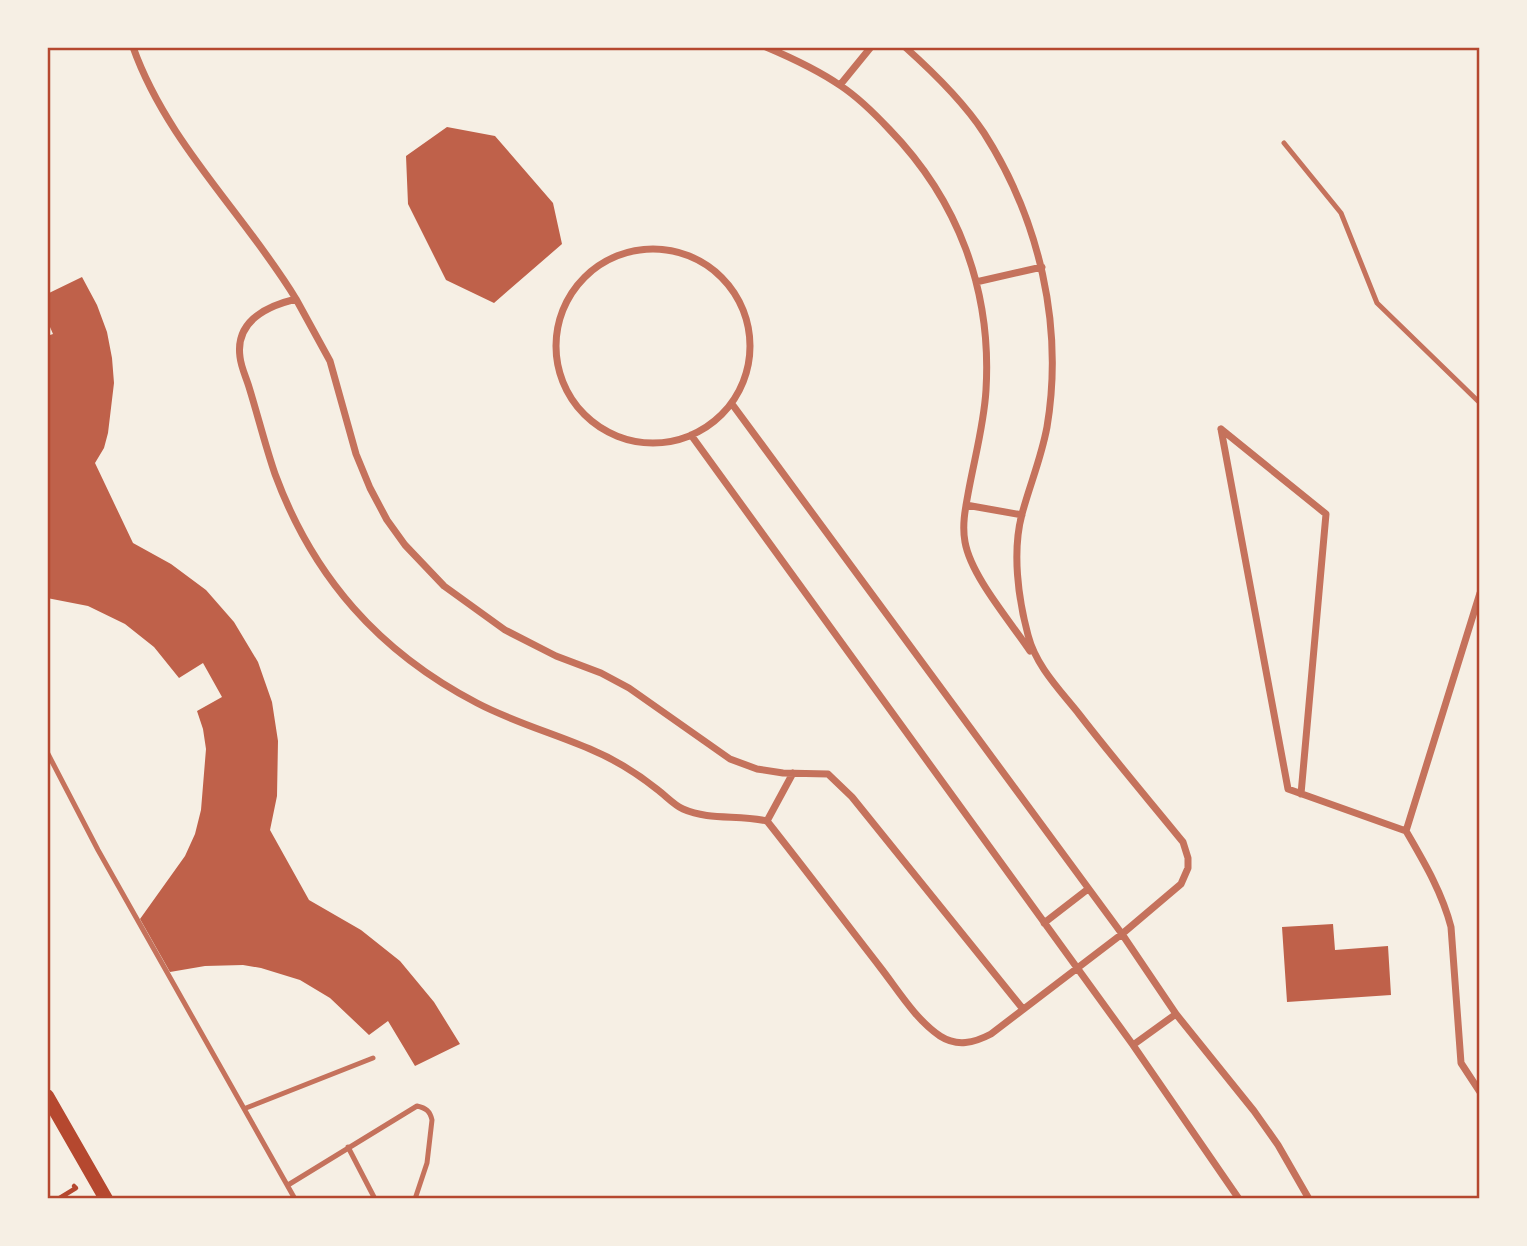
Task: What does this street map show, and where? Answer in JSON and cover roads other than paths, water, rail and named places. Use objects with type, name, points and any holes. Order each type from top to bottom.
[{"type":"main road","points":[[47,1096],[106,1199]]},
{"type":"street","points":[[133,47],[155,99],[173,128],[264,249],[296,299],[330,361],[356,454],[370,488],[387,520],[421,564],[444,586],[505,629],[556,656],[601,673],[629,688],[730,759],[757,769],[828,774],[839,782],[1023,1009]]},
{"type":"street","points":[[296,299],[276,303],[255,315],[242,333],[240,358],[275,473],[293,516],[315,559],[346,602],[382,639],[432,677],[478,703],[599,752],[640,777],[681,808],[712,817],[742,817],[767,821],[912,1007],[942,1037],[966,1043],[991,1034],[1122,934],[1181,884],[1188,868],[1185,847],[1036,660],[973,567],[964,539],[966,505],[986,391],[986,335],[976,282],[959,229],[936,187],[897,137],[873,113],[840,85],[815,69],[766,47]]},
{"type":"street","points":[[840,85],[871,47]]},
{"type":"street","points":[[905,47],[964,107],[983,131],[1017,195],[1042,267],[1051,331],[1052,375],[1047,425],[1039,464],[1022,515],[1018,557],[1018,586],[1028,636],[1036,660]]},
{"type":"street","points":[[638,250],[671,250],[702,262],[727,282],[744,310],[751,342],[747,374],[732,404],[710,426],[681,440],[650,443],[619,437],[592,422],[570,398],[558,369],[556,338],[563,308],[581,280],[607,260],[638,250]]},
{"type":"street","points":[[976,282],[1042,267]]},
{"type":"street","points":[[732,404],[1122,934],[1176,1014],[1254,1111],[1278,1145],[1309,1199]]},
{"type":"street","points":[[1301,794],[1326,514],[1221,429],[1288,789],[1301,794],[1406,831],[1446,906],[1451,927],[1461,1063],[1480,1092]]},
{"type":"street","points":[[691,435],[1133,1045],[1239,1199]]},
{"type":"street","points":[[966,505],[1022,515]]},
{"type":"street","points":[[1406,831],[1480,593]]},
{"type":"street","points":[[767,821],[793,773]]},
{"type":"street","points":[[1044,923],[1088,889]]},
{"type":"street","points":[[1133,1045],[1176,1014]]},
{"type":"lane","points":[[1284,143],[1341,213],[1377,303],[1480,403]]},
{"type":"lane","points":[[47,752],[122,894],[246,1108],[295,1199]]},
{"type":"lane","points":[[246,1108],[373,1058]]},
{"type":"lane","points":[[288,1185],[417,1106],[425,1107],[432,1120],[427,1163],[415,1199]]},
{"type":"lane","points":[[348,1147],[375,1199]]}]
